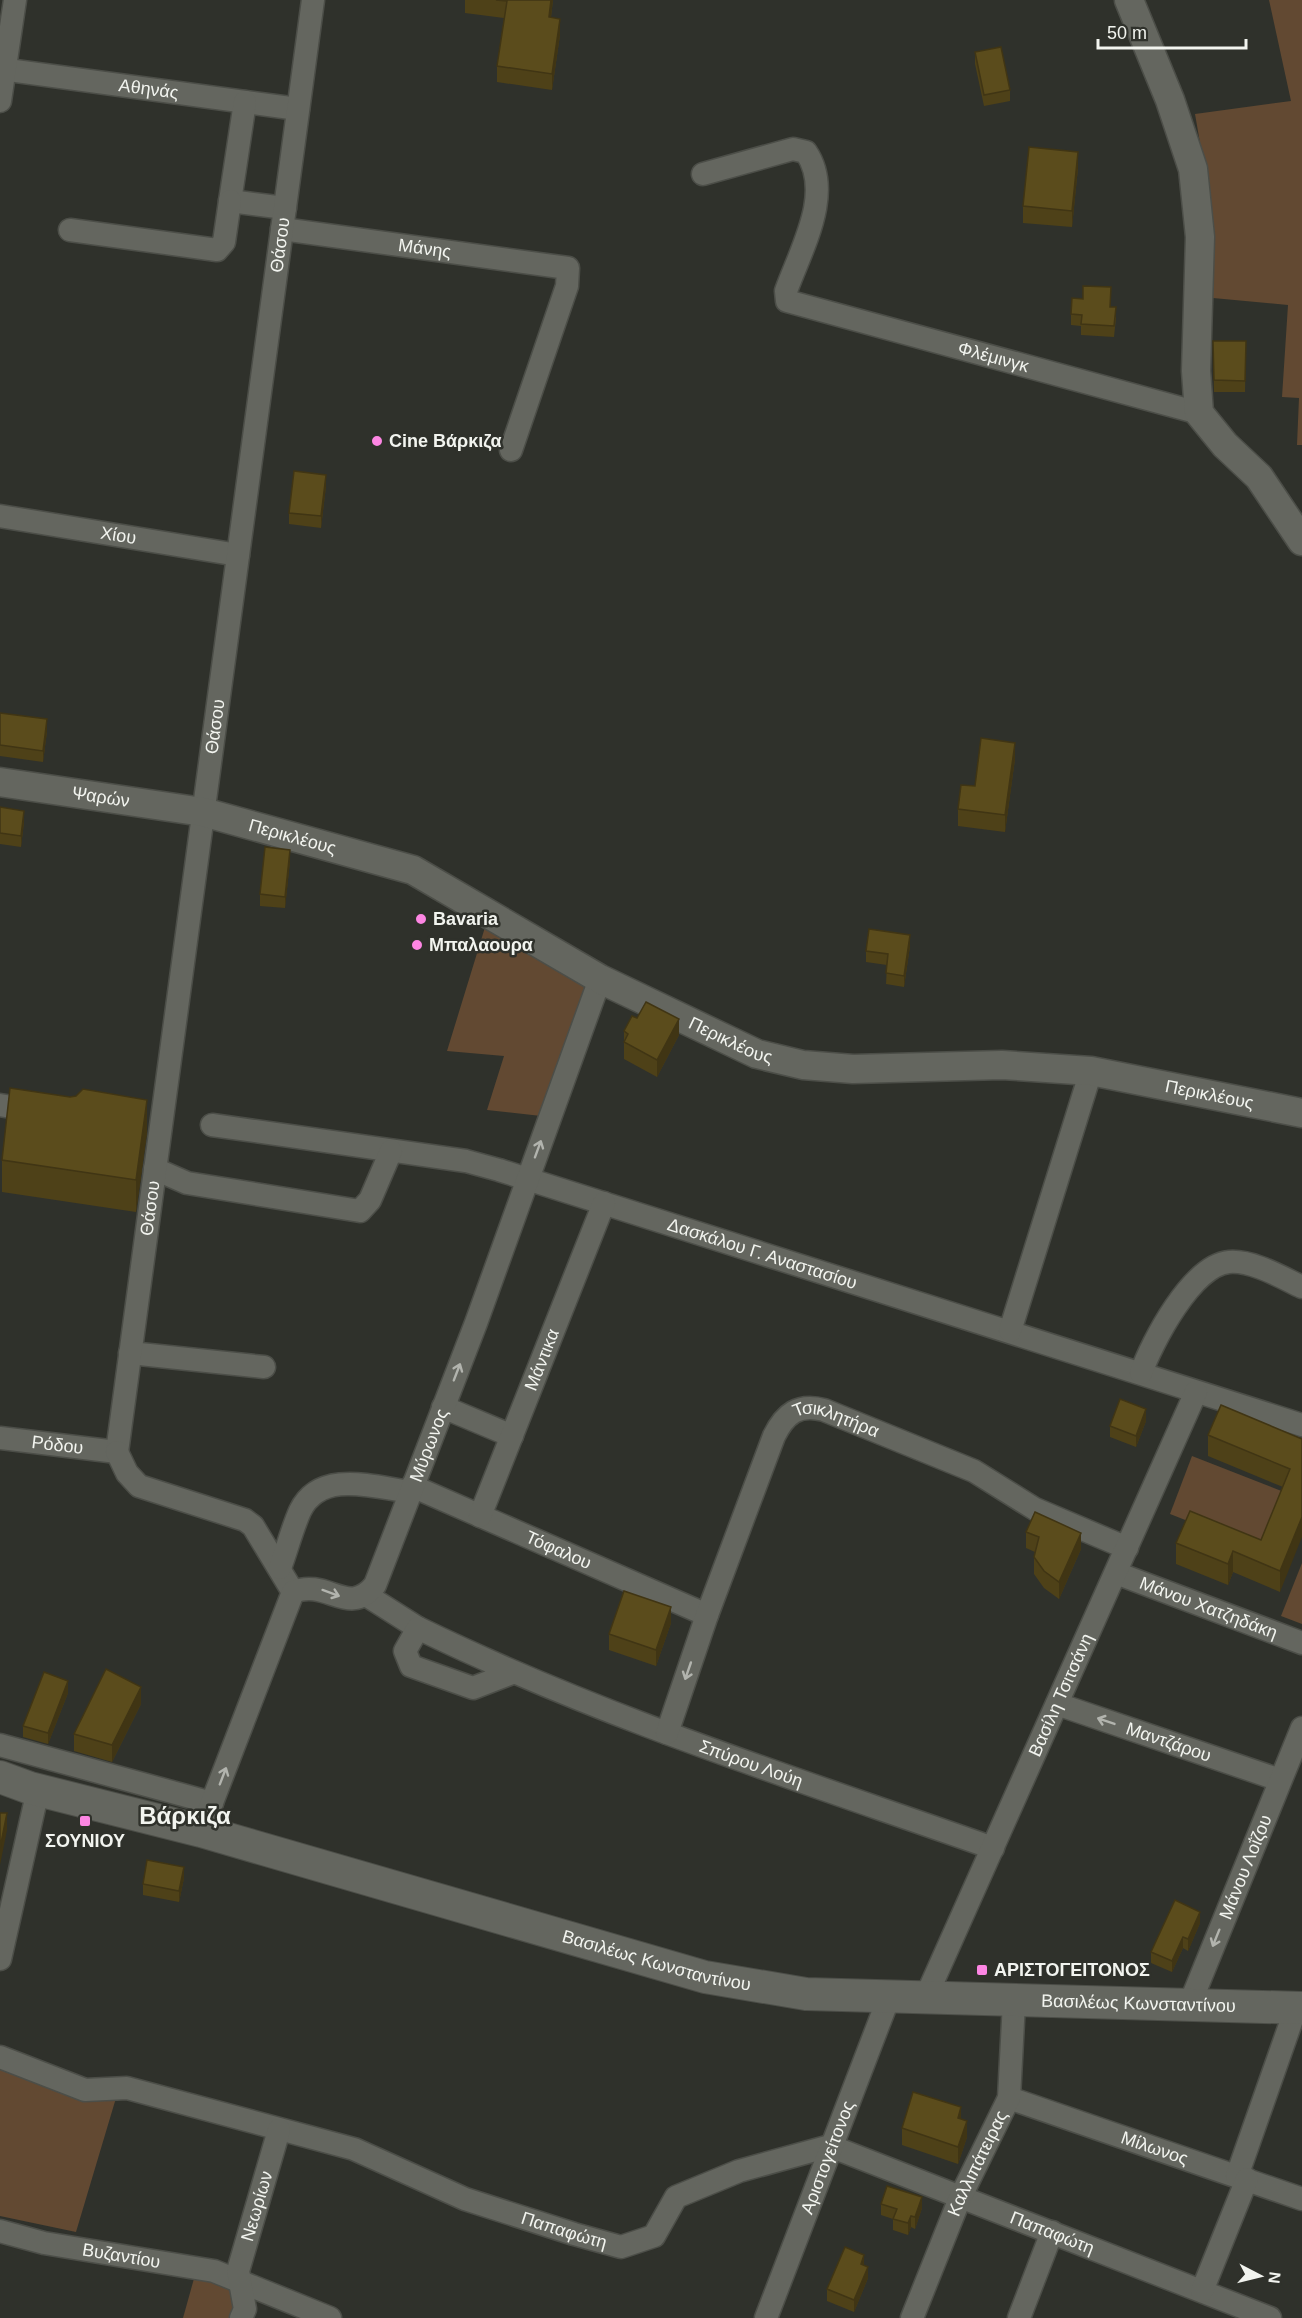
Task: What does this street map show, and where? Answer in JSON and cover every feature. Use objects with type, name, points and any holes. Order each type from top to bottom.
[{"type":"main road","name":"Βασιλέως Κωνσταντίνου","points":[[0,1777],[23,1789],[207,1817],[705,1977],[806,1994],[1014,2002],[1299,2008]]},
{"type":"street","points":[[0,101],[2,69],[15,0]]},
{"type":"street","name":"Θάσου","points":[[117,1452],[313,0]]},
{"type":"street","points":[[1129,0],[1170,100],[1192,168],[1200,237],[1196,371],[1199,413],[1225,445],[1259,477],[1302,541]]},
{"type":"street","name":"Αθηνάς","points":[[2,69],[298,109]]},
{"type":"street","points":[[70,230],[217,250],[224,242],[245,102]]},
{"type":"street","name":"Φλέμινγκ","points":[[703,174],[793,149],[806,152],[814,164],[816,209],[786,291],[787,301],[1199,413]]},
{"type":"street","name":"Μάνης","points":[[230,201],[283,218],[568,268],[567,286],[511,450]]},
{"type":"street","name":"Χίου","points":[[0,516],[238,555]]},
{"type":"street","name":"Ψαρών","points":[[0,782],[203,812]]},
{"type":"street","name":"Περικλέους","points":[[203,812],[413,870],[600,979],[757,1054],[803,1065],[853,1069],[1002,1065],[1091,1071],[1302,1113]]},
{"type":"street","name":"Μύρωνος","points":[[366,1595],[375,1585],[443,1407],[600,979]]},
{"type":"street","points":[[1010,1331],[1091,1071]]},
{"type":"street","points":[[0,1105],[59,1114]]},
{"type":"street","name":"Δασκάλου Γ. Αναστασίου","points":[[212,1125],[466,1161],[1302,1425]]},
{"type":"street","points":[[155,1169],[187,1183],[360,1211],[370,1200],[391,1151]]},
{"type":"street","name":"Μάντικα","points":[[480,1516],[604,1203]]},
{"type":"street","points":[[1141,1373],[1148,1352],[1165,1321],[1189,1288],[1221,1263],[1244,1263],[1302,1287]]},
{"type":"street","points":[[130,1353],[264,1367]]},
{"type":"street","name":"Βασίλη Τσιτσάνη","points":[[925,1999],[1196,1392]]},
{"type":"street","points":[[443,1407],[512,1436]]},
{"type":"street","name":"Τσικλητήρα","points":[[667,1733],[707,1615],[774,1436],[785,1416],[802,1407],[824,1410],[974,1471],[1035,1509],[1127,1548]]},
{"type":"street","name":"Ρόδου","points":[[0,1438],[117,1452]]},
{"type":"street","points":[[117,1452],[127,1473],[139,1486],[244,1520],[254,1526],[293,1592]]},
{"type":"street","name":"Τόφαλου","points":[[280,1568],[301,1508],[323,1486],[343,1483],[411,1489],[480,1516],[707,1615]]},
{"type":"street","name":"Μάνου Χατζηδάκη","points":[[1116,1573],[1302,1643]]},
{"type":"street","points":[[0,1745],[207,1817],[293,1592],[306,1587],[351,1600],[366,1595]]},
{"type":"street","name":"Σπύρου Λούη","points":[[366,1595],[418,1628],[512,1673],[667,1733],[993,1848]]},
{"type":"street","points":[[418,1628],[405,1652],[411,1666],[472,1688],[512,1673]]},
{"type":"street","name":"Μαντζάρου","points":[[1057,1704],[1280,1780]]},
{"type":"street","name":"Μάνου Λοΐζου","points":[[1189,2006],[1302,1728]]},
{"type":"street","points":[[0,1959],[23,1789]]},
{"type":"street","name":"Αριστογείτονος","points":[[766,2318],[889,1997]]},
{"type":"street","name":"Καλλιπάτειρας","points":[[912,2318],[960,2198],[1009,2098],[1014,2002]]},
{"type":"street","points":[[1202,2291],[1299,2008]]},
{"type":"street","name":"Παπαφώτη","points":[[0,2057],[85,2090],[127,2088],[354,2149],[465,2199],[621,2247],[654,2236],[676,2197],[740,2171],[830,2146],[1270,2318]]},
{"type":"street","name":"Μίλωνος","points":[[1009,2098],[1302,2199]]},
{"type":"street","name":"Νεωρίων","points":[[241,2318],[245,2309],[238,2271],[279,2130]]},
{"type":"street","name":"Βυζαντίου","points":[[0,2231],[44,2243],[214,2271],[322,2317]]},
{"type":"street","points":[[1019,2318],[1052,2232]]},
{"type":"shaded area","points":[[1269,0],[1302,0],[1302,445],[1297,445],[1299,398],[1282,397],[1288,305],[1213,298],[1212,212],[1195,114],[1291,101]]},
{"type":"shaded area","points":[[486,924],[601,988],[550,1117],[487,1110],[504,1056],[447,1051]]},
{"type":"shaded area","points":[[1192,1456],[1284,1492],[1262,1550],[1170,1514]]},
{"type":"shaded area","points":[[1302,1563],[1302,1624],[1281,1616]]},
{"type":"shaded area","points":[[0,2067],[86,2102],[116,2098],[76,2232],[0,2216]]},
{"type":"shaded area","points":[[195,2275],[216,2279],[238,2294],[235,2318],[183,2318]]},
{"type":"building","points":[[496,0],[551,0],[549,17],[560,19],[552,74],[497,66],[507,1]]},
{"type":"building","points":[[1001,47],[1010,90],[984,95],[975,52]]},
{"type":"building","points":[[1029,147],[1078,152],[1072,211],[1023,206]]},
{"type":"building","points":[[1083,286],[1111,287],[1110,307],[1116,307],[1114,326],[1081,324],[1082,315],[1071,314],[1072,298],[1083,299]]},
{"type":"building","points":[[1213,341],[1246,341],[1245,381],[1214,380]]},
{"type":"building","points":[[294,471],[326,475],[321,516],[289,513]]},
{"type":"building","points":[[0,713],[47,719],[43,751],[0,745]]},
{"type":"building","points":[[981,738],[1015,743],[1005,815],[958,809],[961,785],[975,786]]},
{"type":"building","points":[[0,807],[24,811],[21,836],[0,833]]},
{"type":"building","points":[[265,847],[290,850],[285,897],[260,894]]},
{"type":"building","points":[[869,929],[910,935],[904,976],[886,973],[888,954],[866,951]]},
{"type":"building","points":[[646,1002],[679,1019],[657,1060],[624,1042],[628,1034],[624,1031],[632,1016],[637,1018]]},
{"type":"building","points":[[10,1088],[70,1097],[76,1096],[83,1089],[147,1100],[136,1180],[2,1160]]},
{"type":"building","points":[[1120,1399],[1146,1409],[1136,1436],[1110,1426]]},
{"type":"building","points":[[1221,1405],[1302,1439],[1302,1517],[1280,1571],[1233,1551],[1228,1564],[1176,1543],[1190,1511],[1261,1540],[1290,1469],[1208,1435]]},
{"type":"building","points":[[1035,1512],[1081,1533],[1059,1582],[1044,1571],[1034,1557],[1039,1537],[1026,1532]]},
{"type":"building","points":[[624,1591],[671,1607],[656,1650],[609,1634]]},
{"type":"building","points":[[106,1669],[141,1687],[112,1745],[74,1734]]},
{"type":"building","points":[[44,1672],[68,1681],[48,1733],[23,1726]]},
{"type":"building","points":[[0,1813],[7,1813],[0,1848]]},
{"type":"building","points":[[147,1860],[184,1867],[179,1891],[143,1884]]},
{"type":"building","points":[[1175,1900],[1200,1912],[1188,1939],[1183,1937],[1172,1961],[1151,1952]]},
{"type":"building","points":[[913,2092],[961,2107],[958,2118],[967,2121],[958,2147],[902,2128]]},
{"type":"building","points":[[887,2186],[922,2197],[915,2217],[911,2216],[908,2223],[893,2219],[897,2209],[881,2204]]},
{"type":"building","points":[[845,2247],[864,2255],[861,2264],[868,2267],[854,2300],[827,2289]]},
{"type":"place","name":"Cine Βάρκιζα","points":[[377,441]]},
{"type":"place","name":"Bavaria","points":[[421,919]]},
{"type":"place","name":"Μπαλαουρα","points":[[417,945]]},
{"type":"place","name":"ΣΟΥΝΙΟΥ","points":[[85,1821]]},
{"type":"place","name":"ΑΡΙΣΤΟΓΕΙΤΟΝΟΣ","points":[[982,1970]]},
{"type":"district","name":"Βάρκιζα","points":[[185,1815]]}]
